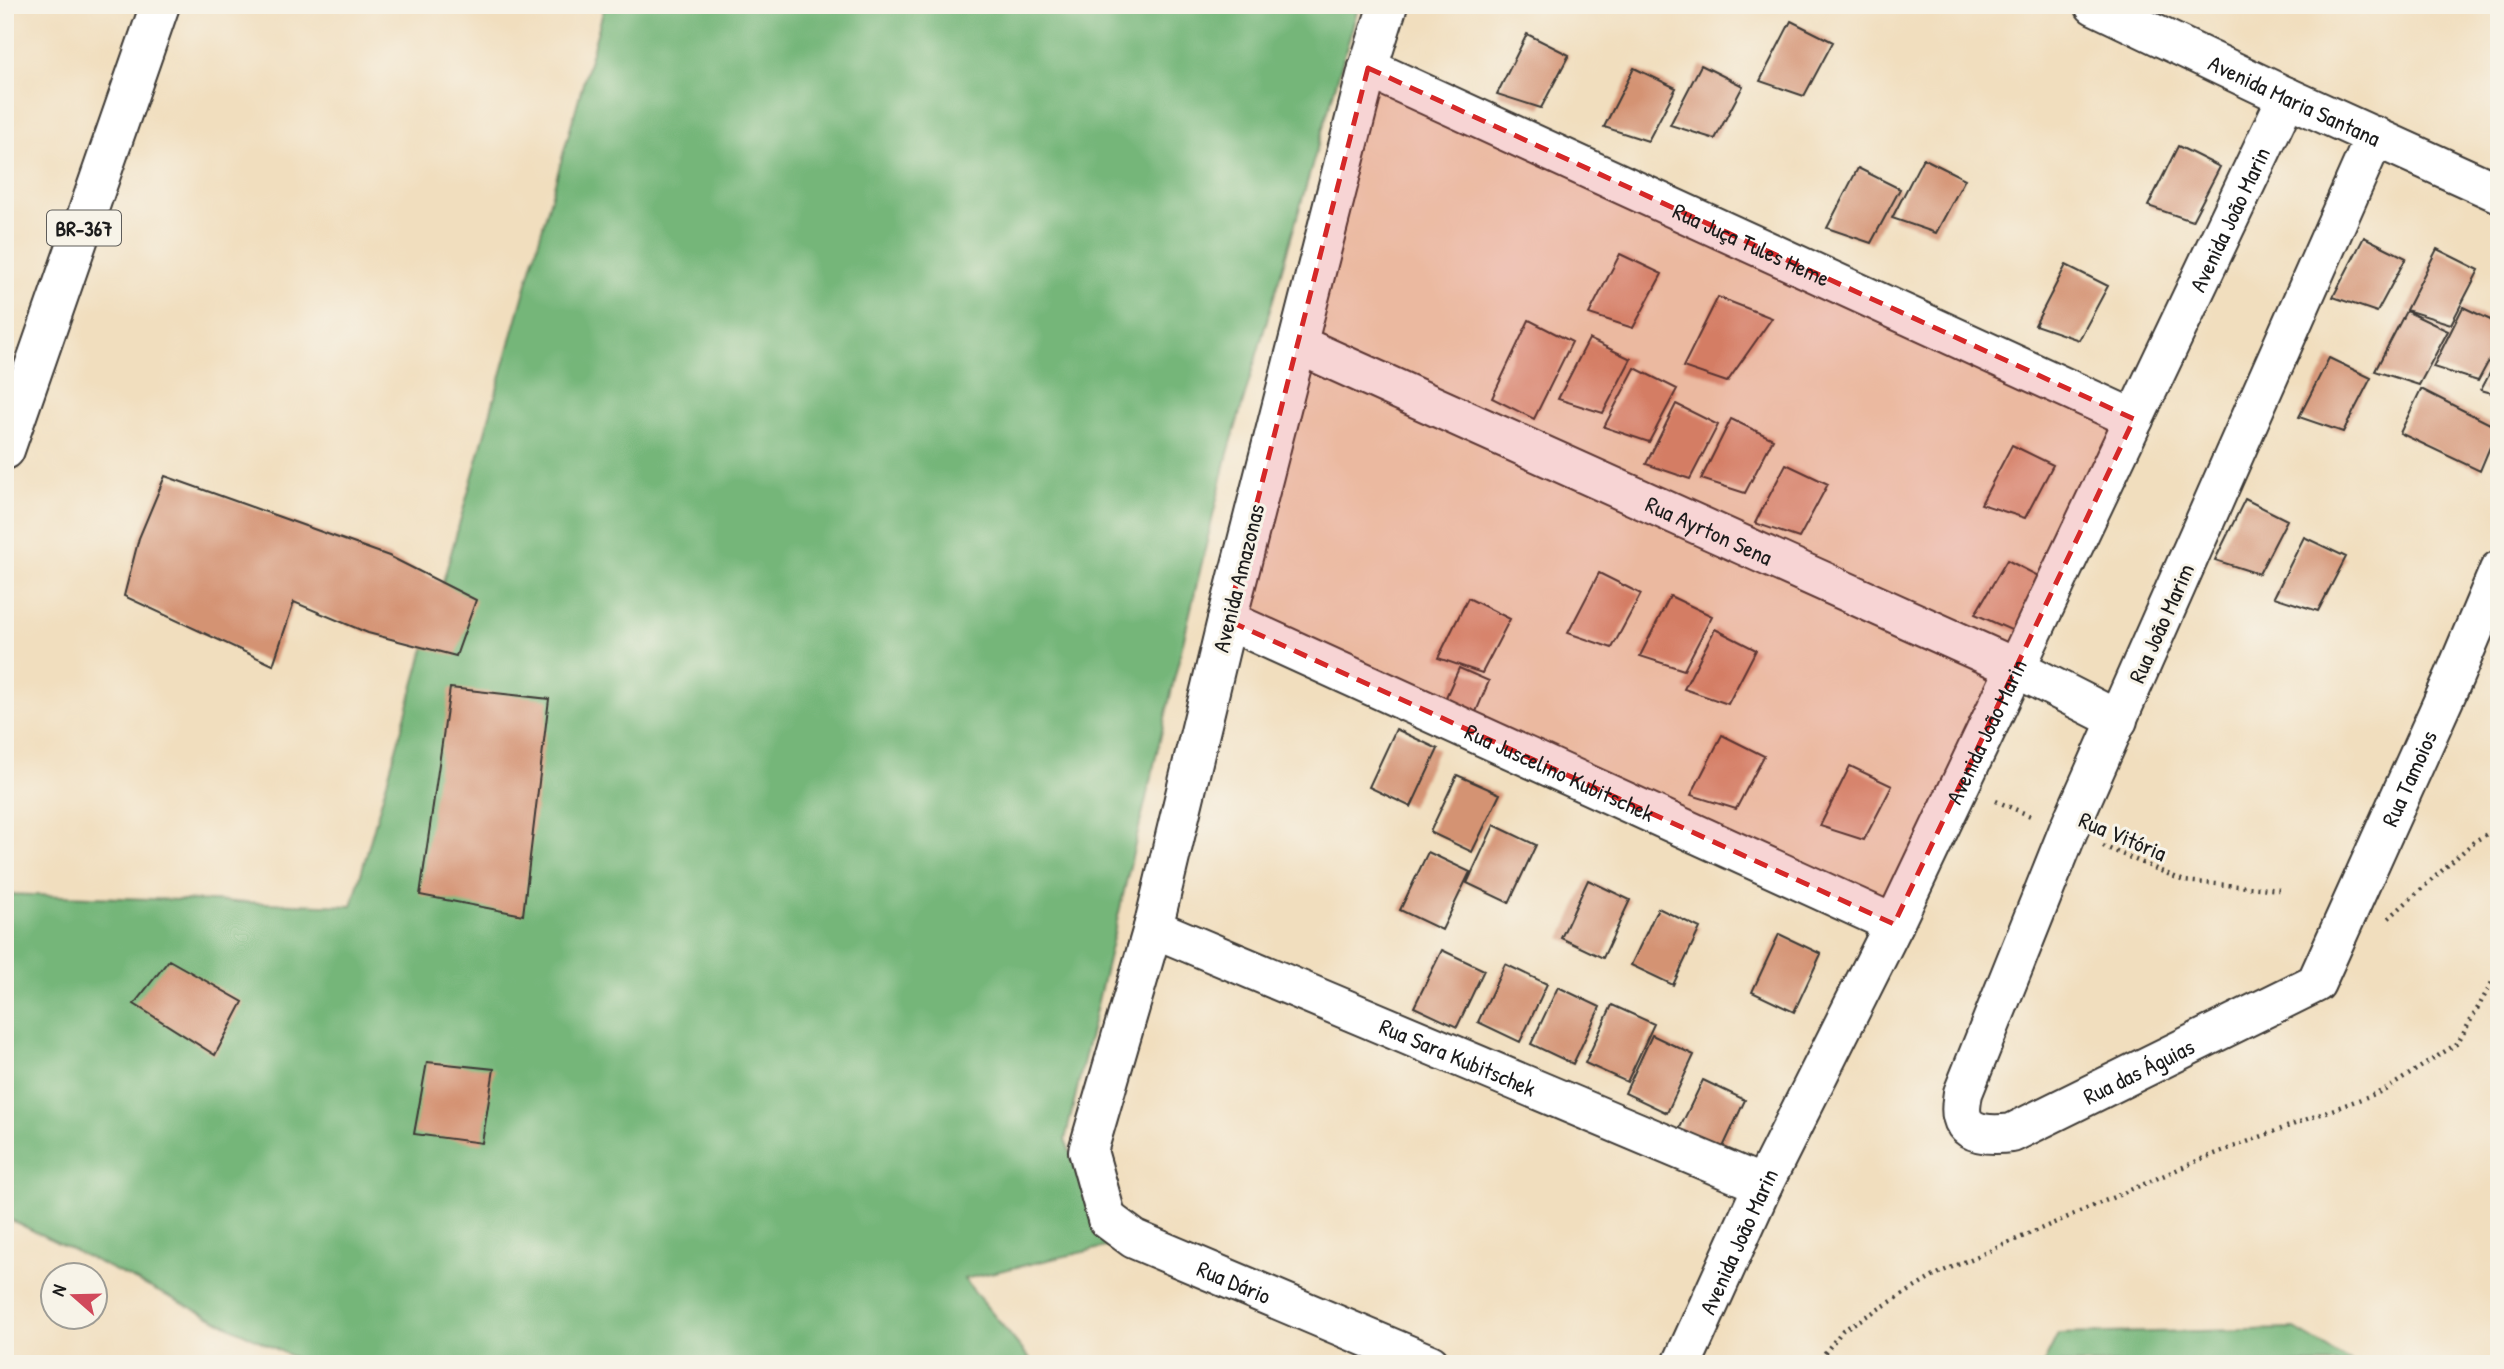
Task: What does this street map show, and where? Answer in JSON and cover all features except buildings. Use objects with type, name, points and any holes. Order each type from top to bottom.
[{"type":"street","name":"BR-367","points":[[5,450],[160,5]]},
{"type":"street","name":"Avenida Amazonas","points":[[1088,1152],[1153,928],[1227,621],[1368,68],[1388,5]]},
{"type":"street","name":"Avenida Maria Santana","points":[[2094,5],[2287,97],[2499,192]]},
{"type":"street","name":"Rua Juça Tules Heme","points":[[1368,68],[2134,419]]},
{"type":"street","name":"Avenida João Marin","points":[[1682,1364],[1763,1185],[1894,924],[2287,97]]},
{"type":"street","name":"Rua João Marim","points":[[1961,1115],[1963,1093],[2068,831],[2375,136]]},
{"type":"street","name":"Rua Ayrton Sena","points":[[1299,345],[2016,668],[2118,720]]},
{"type":"street","name":"Rua Tamoios","points":[[2316,983],[2455,677],[2499,570]]},
{"type":"street","name":"Rua Juscelino Kubitschek","points":[[1227,621],[1894,924]]},
{"type":"street","name":"Rua Sara Kubitschek","points":[[1153,928],[1763,1185]]},
{"type":"street","name":"Rua das Águias","points":[[1961,1115],[1966,1124],[1974,1130],[1989,1135],[2012,1133],[2316,983]]},
{"type":"street","name":"Rua Dário","points":[[1088,1152],[1107,1219],[1134,1239],[1430,1364]]},
{"type":"path","name":"Rua Vitória","points":[[1960,786],[2184,881],[2280,890]]},
{"type":"path","points":[[2386,921],[2476,841],[2499,827]]},
{"type":"path","points":[[1816,1364],[1843,1329],[1941,1272],[2204,1158],[2385,1090],[2458,1043],[2499,970]]},
{"type":"highlighted area","points":[[1368,68],[2134,419],[1894,924],[1227,620]]},
{"type":"green space","points":[[605,5],[1359,5],[1227,457],[1065,1140],[1110,1246],[964,1279],[1034,1364],[307,1364],[108,1267],[108,1260],[93,1260],[5,1217],[5,894],[352,906]]},
{"type":"green space","points":[[2295,1329],[2354,1364],[2043,1364],[2058,1334]]}]
